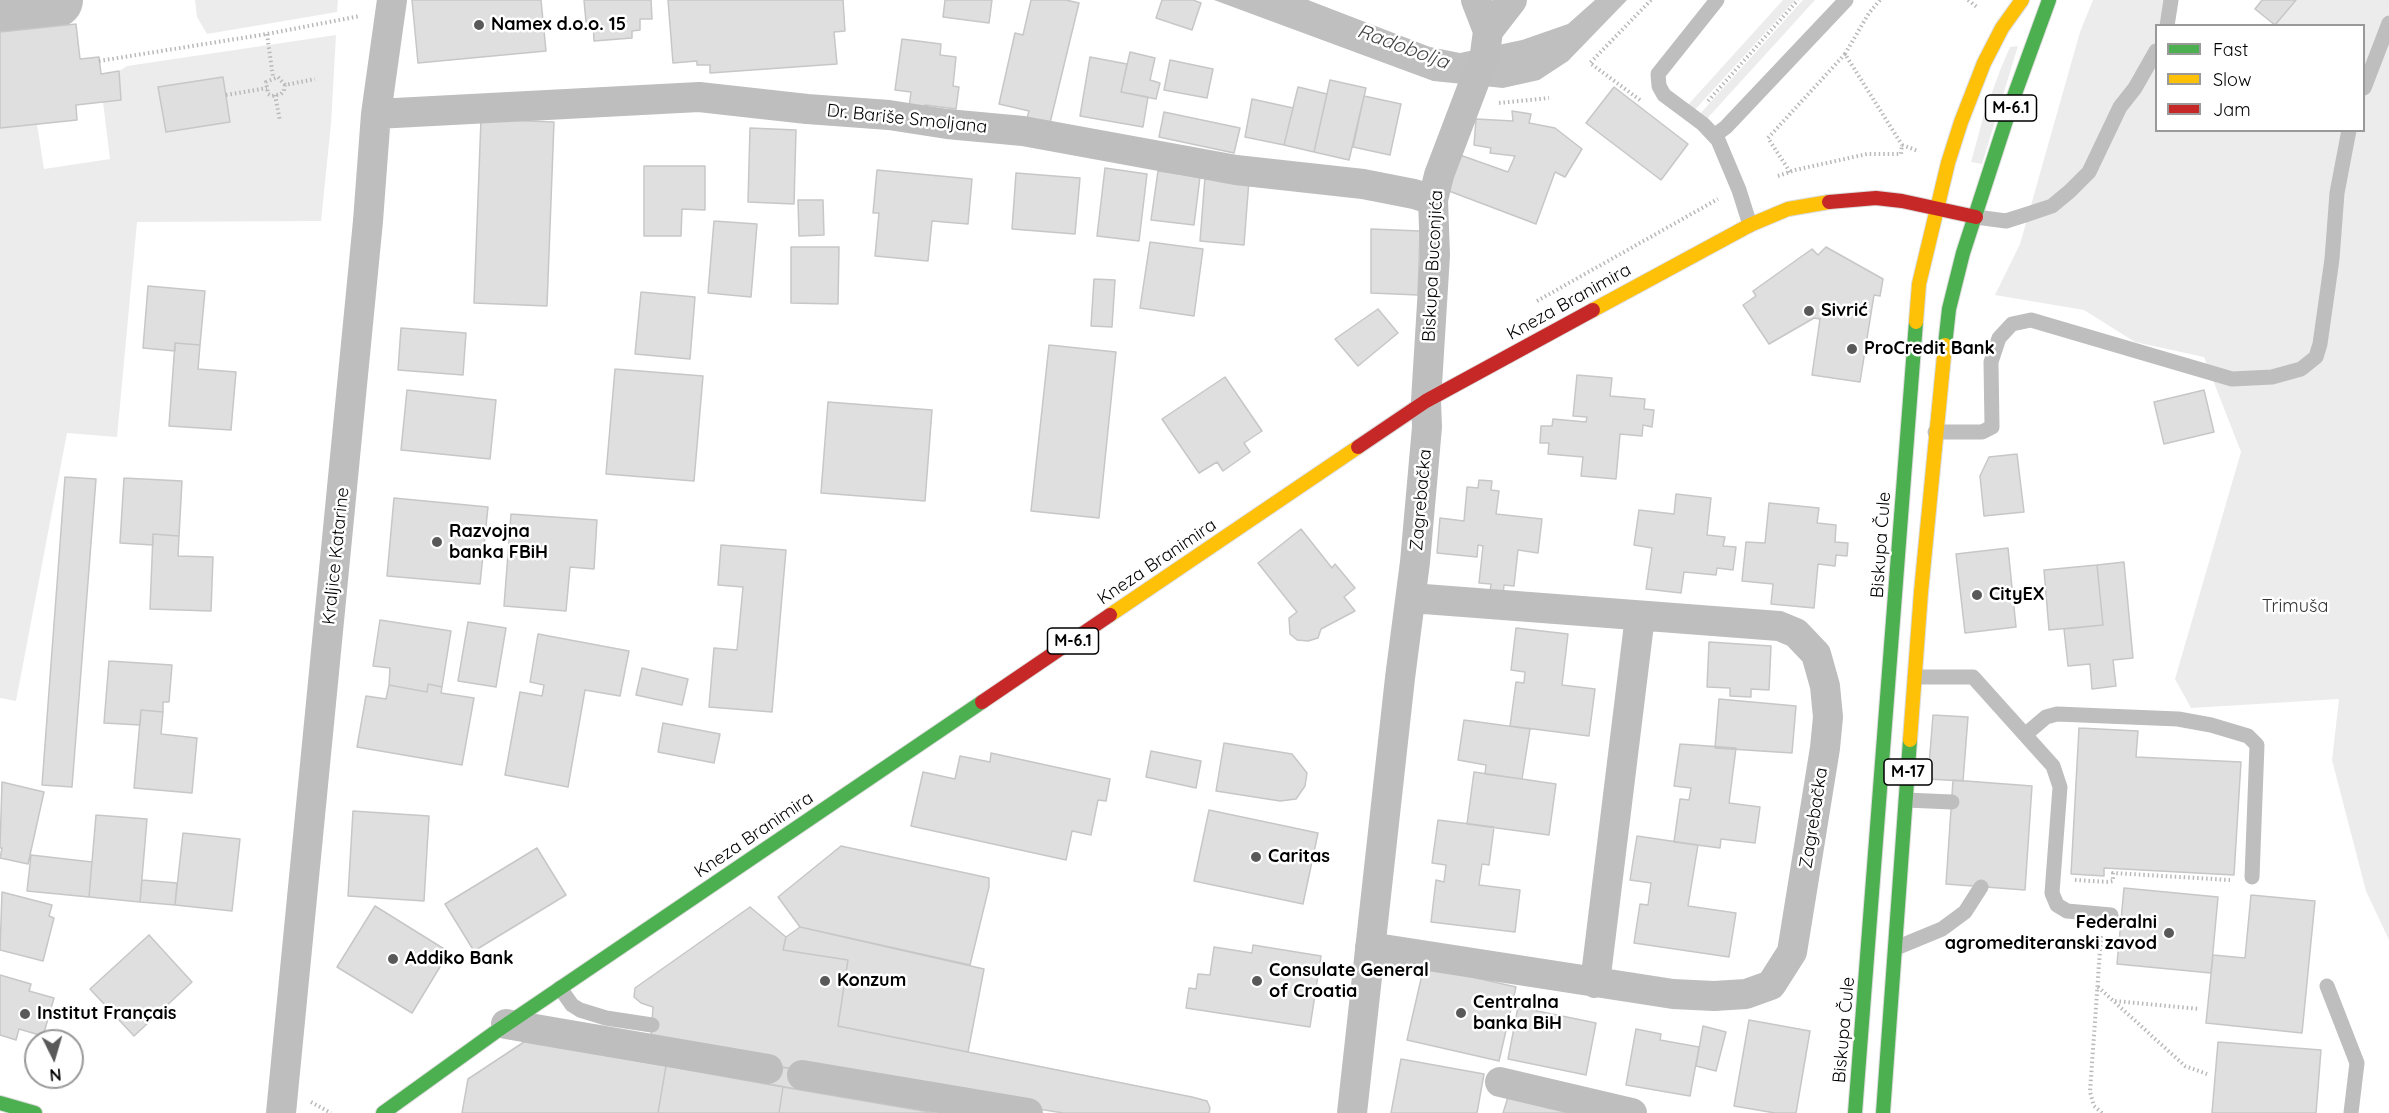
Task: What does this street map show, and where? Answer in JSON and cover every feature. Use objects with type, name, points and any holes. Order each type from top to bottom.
[{"type":"main road","name":"Biskupa Čule","points":[[1855,1113],[1919,284],[1936,208],[1956,138],[1984,63],[2002,28],[2022,0]]},
{"type":"main road","name":"M-6.1","points":[[1976,217],[2013,99],[2049,0]]},
{"type":"main road","name":"Kneza Branimira","points":[[383,1113],[506,1024],[1426,401],[1750,225],[1788,209],[1833,201],[1876,198],[1976,217]]},
{"type":"main road","name":"M-17","points":[[1883,1113],[1935,432],[1948,309],[1963,253],[1976,217]]},
{"type":"main road","points":[[0,1103],[35,1113]]},
{"type":"street","points":[[1476,0],[1488,31]]},
{"type":"street","name":"Biskupa Buconjića","points":[[1426,401],[1435,255],[1433,200],[1439,175],[1485,54],[1488,31],[1512,0]]},
{"type":"street","name":"Kraljice Katarine","points":[[294,1106],[376,114],[391,5]]},
{"type":"street","name":"Dr. Bariše Smoljana","points":[[376,114],[699,97],[889,115],[947,124],[1023,131],[1236,170],[1363,184],[1433,200]]},
{"type":"street","name":"Zagrebačka","points":[[1352,1113],[1411,598],[1427,427],[1426,401]]},
{"type":"street","name":"Zagrebačka","points":[[1370,947],[1672,994],[1714,996],[1746,994],[1771,985],[1791,952],[1825,748],[1828,717],[1825,686],[1816,654],[1796,633],[1779,626],[1411,598]]},
{"type":"street","points":[[1595,983],[1640,616]]},
{"type":"street","points":[[506,1024],[768,1069]]},
{"type":"street","points":[[802,1075],[1028,1113]]},
{"type":"street","points":[[1500,1082],[1632,1113]]},
{"type":"lane","points":[[1717,0],[1658,74],[1659,86],[1664,95],[1718,140],[1739,190],[1750,225]]},
{"type":"lane","points":[[1714,136],[1726,127],[1846,0]]},
{"type":"lane","points":[[2167,24],[2171,0]]},
{"type":"lane","points":[[2365,85],[2389,22]]},
{"type":"lane","points":[[1976,217],[2006,220],[2028,214],[2052,206],[2070,191],[2089,172],[2120,107],[2135,88],[2155,54]]},
{"type":"lane","points":[[1935,432],[1982,432],[1992,427],[1991,362],[1999,338],[2012,324],[2031,320],[2232,378],[2272,376],[2301,369],[2316,357],[2320,344],[2332,259],[2337,193],[2349,132]]},
{"type":"lane","points":[[1915,677],[1973,678],[2053,765],[2060,787],[2052,893],[2057,905],[2067,911],[2106,914]]},
{"type":"lane","points":[[2026,734],[2046,717],[2057,714],[2178,719],[2211,725],[2248,736],[2257,745],[2252,877]]},
{"type":"lane","points":[[1906,800],[1952,802]]},
{"type":"lane","points":[[1896,948],[1942,930],[1965,912],[1981,887]]},
{"type":"lane","points":[[2327,986],[2357,1063],[2351,1113]]},
{"type":"lane","points":[[560,988],[572,1005],[580,1010],[606,1018],[652,1025]]},
{"type":"path","points":[[1694,118],[1798,0]]},
{"type":"path","points":[[1790,172],[1768,138],[1845,54],[1869,13],[1880,0]]},
{"type":"path","points":[[99,61],[267,34],[391,5]]},
{"type":"path","points":[[267,34],[273,77]]},
{"type":"path","points":[[1845,54],[1902,145]]},
{"type":"path","points":[[273,77],[278,77],[285,85],[284,91],[272,96],[268,94],[266,82],[273,77]]},
{"type":"path","points":[[285,85],[315,79]]},
{"type":"path","points":[[226,95],[267,88]]},
{"type":"path","points":[[275,95],[280,121]]},
{"type":"path","points":[[1465,104],[1522,102],[1549,98]]},
{"type":"path","points":[[2053,878],[2109,882],[2113,881],[2113,873],[2251,882],[2252,877]]},
{"type":"path","points":[[2102,1113],[2094,1106],[2091,1092],[2098,986],[2106,914]]},
{"type":"path","points":[[2098,986],[2185,1066],[2208,1074]]},
{"type":"path","points":[[2114,1001],[2200,1009]]},
{"type":"path","points":[[294,1106],[331,1113]]},
{"type":"green space","points":[[195,0],[338,0],[337,12],[207,34],[197,17]]},
{"type":"green space","points":[[1783,0],[1795,0],[1692,113],[1686,107]]},
{"type":"green space","points":[[1803,0],[1815,0],[1704,122],[1698,116]]},
{"type":"green space","name":"Trimuša","points":[[2093,0],[2171,0],[2168,24],[2155,24],[2155,132],[2365,132],[2365,24],[2275,24],[2296,0],[2389,0],[2389,940],[2366,891],[2332,760],[2339,699],[2191,708],[2175,679],[2241,452],[2204,357],[2135,342],[2084,310],[1995,295],[2020,244],[2080,32]]},
{"type":"green space","points":[[336,35],[331,124],[321,221],[137,222],[117,437],[67,433],[16,701],[0,698],[0,128],[37,124],[44,169],[110,159],[103,102],[121,100],[119,71],[127,66]]},
{"type":"green space","points":[[2018,46],[1982,164],[1971,162],[1985,111],[2001,68],[2010,47]]},
{"type":"water","points":[[1214,0],[1308,0],[1430,47],[1460,53],[1522,40],[1568,24],[1595,0],[1627,0],[1568,61],[1539,80],[1503,88],[1433,81]]},
{"type":"building","name":"Namex d.o.o. 15","points":[[412,0],[541,0],[546,51],[418,63]]},
{"type":"building","points":[[584,0],[651,0],[652,19],[640,19],[640,30],[632,31],[632,38],[594,41],[593,21],[586,22]]},
{"type":"building","points":[[668,0],[843,0],[845,31],[834,32],[837,64],[710,73],[710,65],[697,65],[697,61],[673,63]]},
{"type":"building","points":[[945,0],[992,0],[989,23],[943,17]]},
{"type":"building","points":[[1031,0],[1066,0],[1079,3],[1050,123],[1027,118],[1029,111],[999,104],[1015,33],[1023,35]]},
{"type":"building","points":[[1162,0],[1193,0],[1201,3],[1192,30],[1156,18]]},
{"type":"building","points":[[2262,0],[2296,0],[2276,24],[2255,9]]},
{"type":"building","points":[[76,24],[80,59],[99,57],[101,74],[119,71],[121,100],[76,105],[77,120],[0,128],[0,32]]},
{"type":"building","points":[[902,39],[941,44],[940,55],[956,57],[953,86],[959,87],[956,109],[925,105],[924,109],[909,107],[911,92],[895,90]]},
{"type":"building","points":[[1130,52],[1155,58],[1150,80],[1160,83],[1156,99],[1121,92]]},
{"type":"building","points":[[1090,57],[1127,64],[1121,92],[1148,97],[1143,127],[1080,116]]},
{"type":"building","points":[[1170,60],[1213,69],[1207,98],[1164,90]]},
{"type":"building","points":[[223,77],[230,122],[166,132],[158,87]]},
{"type":"building","points":[[1330,80],[1366,88],[1349,160],[1314,152]]},
{"type":"building","points":[[1298,87],[1327,94],[1314,152],[1284,145]]},
{"type":"building","points":[[1614,87],[1688,144],[1661,180],[1586,123]]},
{"type":"building","points":[[1364,96],[1401,104],[1390,155],[1353,147]]},
{"type":"building","points":[[1252,99],[1293,108],[1284,145],[1245,137]]},
{"type":"building","points":[[1512,111],[1531,114],[1529,123],[1555,128],[1582,149],[1565,177],[1555,172],[1536,224],[1449,191],[1460,155],[1508,172],[1515,156],[1490,153],[1491,148],[1474,145],[1476,119],[1513,121]]},
{"type":"building","points":[[1164,112],[1240,128],[1234,153],[1159,137]]},
{"type":"building","points":[[481,119],[554,122],[547,306],[474,303]]},
{"type":"building","points":[[750,128],[796,130],[794,204],[748,202]]},
{"type":"building","points":[[644,166],[705,166],[705,210],[682,209],[681,236],[644,236]]},
{"type":"building","points":[[1105,168],[1147,174],[1139,241],[1097,236]]},
{"type":"building","points":[[877,170],[972,179],[968,224],[932,221],[928,261],[875,256],[879,213],[873,213]]},
{"type":"building","points":[[1158,171],[1200,177],[1194,225],[1151,220]]},
{"type":"building","points":[[1016,173],[1080,178],[1075,234],[1012,229]]},
{"type":"building","points":[[1205,177],[1249,180],[1244,245],[1200,241]]},
{"type":"building","points":[[798,200],[823,200],[824,235],[799,236]]},
{"type":"building","points":[[714,221],[757,224],[751,297],[708,293]]},
{"type":"building","points":[[1371,229],[1420,231],[1418,295],[1371,293]]},
{"type":"building","points":[[1150,242],[1203,249],[1194,316],[1140,308]]},
{"type":"building","points":[[791,247],[839,247],[838,304],[791,303]]},
{"type":"building","name":"Sivrić","points":[[1826,247],[1883,279],[1880,296],[1874,295],[1860,382],[1812,375],[1820,319],[1814,318],[1769,344],[1743,305],[1756,296],[1753,291],[1812,249],[1818,255]]},
{"type":"building","points":[[1094,279],[1115,280],[1112,327],[1091,326]]},
{"type":"building","points":[[148,286],[205,291],[200,345],[175,343],[175,351],[143,348]]},
{"type":"building","points":[[641,292],[695,297],[690,359],[635,354]]},
{"type":"building","points":[[1378,309],[1398,333],[1358,366],[1335,339]]},
{"type":"building","points":[[401,328],[466,333],[463,375],[398,370]]},
{"type":"building","points":[[175,343],[200,345],[198,369],[236,372],[231,430],[169,426]]},
{"type":"building","points":[[1049,345],[1116,352],[1099,518],[1031,511]]},
{"type":"building","points":[[615,369],[703,376],[694,481],[606,474]]},
{"type":"building","points":[[1577,375],[1612,378],[1610,396],[1645,399],[1644,409],[1654,410],[1652,427],[1643,425],[1642,436],[1620,434],[1616,479],[1581,476],[1583,457],[1548,454],[1549,443],[1540,443],[1541,426],[1552,426],[1553,419],[1586,422],[1587,417],[1573,416]]},
{"type":"building","points":[[1225,377],[1262,431],[1244,443],[1250,452],[1223,471],[1217,462],[1199,473],[1162,419]]},
{"type":"building","points":[[407,390],[496,400],[490,459],[401,450]]},
{"type":"building","points":[[2204,390],[2214,432],[2164,444],[2154,402]]},
{"type":"building","points":[[828,402],[932,410],[925,501],[821,493]]},
{"type":"building","points":[[2017,454],[2024,512],[1984,516],[1980,476],[1989,457]]},
{"type":"building","points":[[65,477],[96,479],[72,787],[42,785]]},
{"type":"building","points":[[124,478],[182,481],[179,536],[153,534],[153,545],[120,543]]},
{"type":"building","points":[[1479,480],[1492,481],[1491,490],[1499,491],[1496,514],[1542,519],[1538,553],[1518,550],[1514,586],[1504,585],[1503,594],[1490,593],[1491,584],[1479,583],[1483,546],[1478,545],[1477,557],[1437,553],[1440,518],[1464,521],[1467,487],[1478,488]]},
{"type":"building","points":[[1676,494],[1711,498],[1707,535],[1725,537],[1723,546],[1736,547],[1733,570],[1717,568],[1716,575],[1684,572],[1681,593],[1646,589],[1652,548],[1634,545],[1639,510],[1674,514]]},
{"type":"building","name":"Razvojna banka FBiH","points":[[394,498],[488,507],[480,584],[387,576]]},
{"type":"building","points":[[1769,503],[1819,508],[1817,523],[1836,525],[1835,542],[1848,543],[1847,556],[1836,555],[1835,566],[1818,564],[1814,608],[1771,604],[1773,584],[1742,581],[1746,542],[1765,543]]},
{"type":"building","points":[[511,514],[597,520],[594,569],[570,567],[566,611],[504,606]]},
{"type":"building","points":[[1301,529],[1332,568],[1335,564],[1355,588],[1344,597],[1355,611],[1321,629],[1318,638],[1308,641],[1297,640],[1290,634],[1289,618],[1297,612],[1258,563]]},
{"type":"building","points":[[153,534],[179,536],[178,556],[213,557],[211,611],[150,609]]},
{"type":"building","points":[[721,545],[786,550],[772,712],[709,707],[714,648],[737,650],[743,587],[718,585]]},
{"type":"building","points":[[2008,548],[2016,627],[1965,633],[1956,554]]},
{"type":"building","points":[[2124,562],[2133,658],[2113,660],[2116,686],[2092,689],[2090,664],[2068,666],[2064,629],[2103,625],[2097,565]]},
{"type":"building","points":[[2097,565],[2103,625],[2049,630],[2044,570]]},
{"type":"building","points":[[380,620],[451,631],[442,687],[428,684],[427,692],[389,685],[390,668],[373,666]]},
{"type":"building","points":[[468,622],[506,628],[496,687],[458,681]]},
{"type":"building","points":[[1516,628],[1568,634],[1562,685],[1595,689],[1589,736],[1510,726],[1516,682],[1524,683],[1525,672],[1511,670]]},
{"type":"building","points":[[538,634],[629,651],[620,696],[585,690],[568,787],[505,775],[520,692],[542,696],[544,685],[530,682]]},
{"type":"building","points":[[1709,642],[1771,646],[1769,690],[1751,689],[1751,697],[1730,696],[1730,688],[1707,687]]},
{"type":"building","points":[[109,661],[172,665],[169,702],[163,702],[163,712],[141,710],[140,725],[104,723]]},
{"type":"building","points":[[642,668],[688,679],[682,705],[636,695]]},
{"type":"building","points":[[428,684],[442,687],[441,693],[474,698],[462,765],[357,747],[366,696],[386,699],[389,685],[427,692]]},
{"type":"building","points":[[1719,699],[1796,706],[1792,753],[1715,748]]},
{"type":"building","points":[[141,710],[163,712],[161,734],[197,738],[192,793],[134,788]]},
{"type":"building","points":[[1933,715],[1968,717],[1963,781],[1928,779]]},
{"type":"building","points":[[1464,720],[1530,729],[1522,779],[1485,774],[1486,765],[1458,760]]},
{"type":"building","points":[[663,723],[720,734],[714,763],[658,752]]},
{"type":"building","points":[[2079,728],[2138,731],[2136,757],[2241,762],[2234,875],[2104,868],[2104,876],[2071,874]]},
{"type":"building","points":[[1224,743],[1292,754],[1307,773],[1305,786],[1296,799],[1280,801],[1216,791]]},
{"type":"building","points":[[1680,744],[1736,748],[1729,803],[1760,807],[1755,843],[1721,839],[1720,848],[1674,842],[1680,799],[1689,800],[1691,788],[1674,786]]},
{"type":"building","points":[[1151,751],[1201,761],[1196,788],[1146,777]]},
{"type":"building","points":[[991,753],[1110,779],[1106,801],[1098,800],[1091,835],[1072,831],[1066,860],[911,826],[923,772],[955,779],[960,756],[990,762]]},
{"type":"building","points":[[1474,772],[1556,784],[1549,835],[1467,824]]},
{"type":"building","points":[[1953,780],[2032,786],[2025,890],[1946,884]]},
{"type":"building","points":[[2,782],[44,792],[28,864],[0,858]]},
{"type":"building","name":"Caritas","points":[[1209,810],[1318,833],[1303,904],[1194,881]]},
{"type":"building","points":[[353,811],[429,816],[424,901],[348,896]]},
{"type":"building","points":[[96,815],[147,819],[140,902],[89,897]]},
{"type":"building","points":[[1438,820],[1494,827],[1489,865],[1482,864],[1479,885],[1520,890],[1515,932],[1431,922],[1436,880],[1444,882],[1446,865],[1432,863]]},
{"type":"building","points":[[183,833],[240,839],[232,911],[175,905]]},
{"type":"building","points":[[1637,836],[1698,845],[1688,906],[1736,913],[1729,957],[1634,943],[1640,904],[1648,905],[1651,883],[1630,880]]},
{"type":"building","points":[[841,846],[989,878],[989,887],[970,965],[800,927],[778,897]]},
{"type":"building","points":[[537,848],[566,895],[474,951],[445,904]]},
{"type":"building","points":[[31,855],[92,862],[89,897],[27,891]]},
{"type":"building","points":[[142,880],[177,883],[175,905],[140,902]]},
{"type":"building","points":[[2124,888],[2218,897],[2211,973],[2117,964]]},
{"type":"building","points":[[2,892],[52,905],[49,916],[54,918],[43,961],[0,950]]},
{"type":"building","points":[[2251,895],[2315,901],[2302,1033],[2206,1023],[2213,955],[2245,958]]},
{"type":"building","name":"Addiko Bank","points":[[375,906],[449,952],[412,1013],[337,967]]},
{"type":"building","points":[[750,907],[786,937],[783,950],[848,960],[838,1026],[1192,1097],[1207,1101],[1210,1108],[1209,1113],[1063,1113],[758,1063],[651,1036],[653,1007],[641,1003],[634,997],[635,988]]},
{"type":"building","points":[[800,927],[984,969],[968,1052],[838,1026],[848,960],[783,950],[786,937]]},
{"type":"building","points":[[149,935],[192,982],[134,1036],[90,989]]},
{"type":"building","name":"Consulate General of Croatia","points":[[1253,945],[1321,956],[1310,1027],[1186,1008],[1189,988],[1196,989],[1198,974],[1210,975],[1214,947],[1252,953]]},
{"type":"building","name":"Centralna banka BiH","points":[[1424,966],[1516,987],[1499,1061],[1407,1040]]},
{"type":"building","name":"Institut Français","points":[[0,975],[31,984],[29,991],[54,998],[45,1029],[19,1029],[16,1040],[0,1035]]},
{"type":"building","points":[[1518,1007],[1596,1023],[1586,1075],[1508,1059]]},
{"type":"building","points":[[1749,1020],[1810,1031],[1796,1113],[1775,1113],[1734,1106]]},
{"type":"building","points":[[1703,1026],[1726,1032],[1716,1071],[1696,1066]]},
{"type":"building","points":[[1636,1029],[1661,1034],[1660,1040],[1699,1047],[1690,1096],[1626,1085]]},
{"type":"building","points":[[524,1042],[666,1066],[658,1113],[462,1113],[468,1079]]},
{"type":"building","points":[[2218,1042],[2321,1050],[2316,1113],[2212,1113]]},
{"type":"building","points":[[1401,1059],[1484,1074],[1477,1113],[1391,1113]]},
{"type":"building","points":[[666,1066],[783,1087],[779,1113],[658,1113]]},
{"type":"building","points":[[773,1066],[799,1070],[796,1089],[769,1084]]},
{"type":"building","points":[[783,1087],[935,1113],[779,1113]]},
{"type":"building","points":[[1509,1094],[1574,1113],[1503,1113]]},
{"type":"waterway","name":"Radobolja","points":[[0,13],[55,0]]},
{"type":"traffic: fast","points":[[1945,345],[1949,309],[1963,253],[2013,99],[2049,0]]},
{"type":"traffic: fast","points":[[1855,1113],[1916,322]]},
{"type":"traffic: fast","points":[[383,1113],[494,1033],[982,702]]},
{"type":"traffic: fast","points":[[1883,1113],[1910,740]]},
{"type":"traffic: fast","points":[[0,1103],[35,1113]]},
{"type":"traffic: slow","points":[[1916,322],[1919,284],[1948,163],[1961,122],[1984,63],[2002,28],[2022,0]]},
{"type":"traffic: slow","points":[[1593,310],[1750,225],[1788,209],[1829,202]]},
{"type":"traffic: slow","points":[[1910,740],[1921,592],[1945,345]]},
{"type":"traffic: slow","points":[[1110,615],[1358,447]]},
{"type":"traffic: jam","points":[[1829,202],[1876,198],[1902,201],[1976,217]]},
{"type":"traffic: jam","points":[[1358,447],[1426,401],[1593,310]]},
{"type":"traffic: jam","points":[[982,702],[1110,615]]},
{"type":"place","name":"Namex d.o.o. 15","points":[[479,25]]},
{"type":"place","name":"Sivrić","points":[[1809,311]]},
{"type":"place","name":"ProCredit Bank","points":[[1852,349]]},
{"type":"place","name":"Razvojna banka FBiH","points":[[437,542]]},
{"type":"place","name":"CityEX","points":[[1977,595]]},
{"type":"place","name":"Caritas","points":[[1256,857]]},
{"type":"place","name":"Federalni agromediteranski zavod","points":[[2169,933]]},
{"type":"place","name":"Addiko Bank","points":[[393,959]]},
{"type":"place","name":"Konzum","points":[[825,981]]},
{"type":"place","name":"Consulate General of Croatia","points":[[1257,981]]},
{"type":"place","name":"Centralna banka BiH","points":[[1461,1013]]},
{"type":"place","name":"Institut Français","points":[[25,1014]]}]
